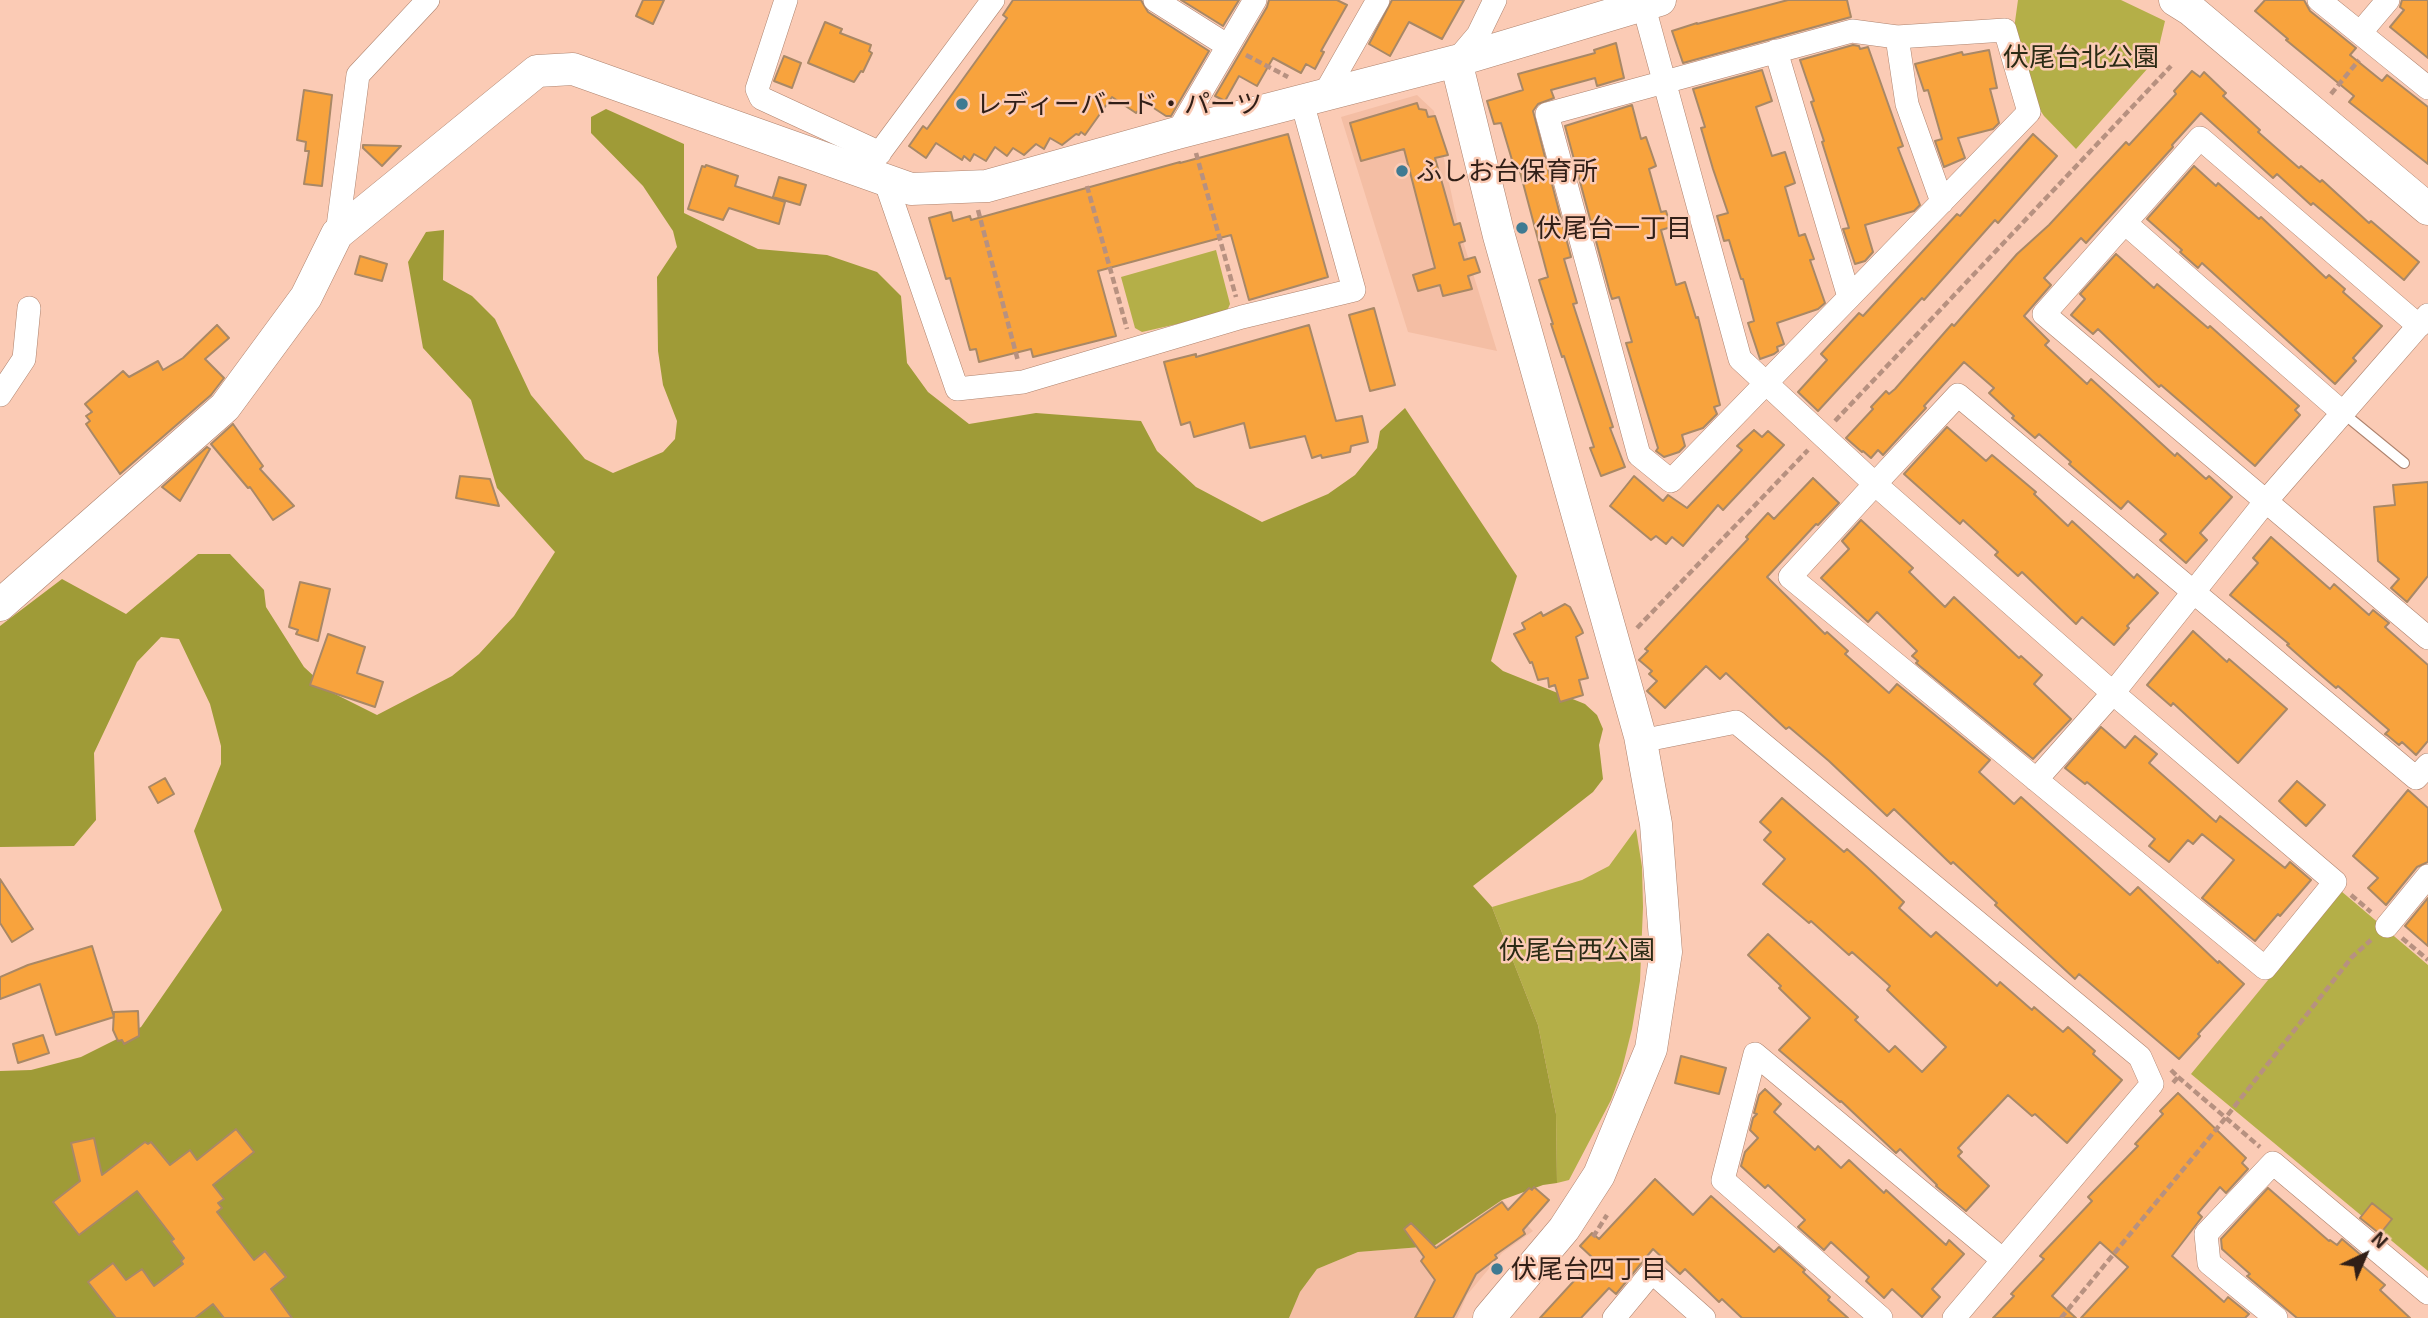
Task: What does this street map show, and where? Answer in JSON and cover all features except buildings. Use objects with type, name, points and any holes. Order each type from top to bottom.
[{"type":"street","points":[[0,605],[225,407],[306,297],[337,234],[358,75],[428,0]]},
{"type":"street","points":[[786,0],[757,89],[761,98],[911,189],[987,186],[1186,141],[1307,93],[1456,61],[1648,1],[1664,81],[1740,359],[1875,484],[2113,693],[2335,882],[2265,968],[1790,578],[1875,484],[1958,395],[2416,778],[2428,765]]},
{"type":"street","points":[[877,169],[993,0]]},
{"type":"street","points":[[1155,0],[1228,46]]},
{"type":"street","points":[[1186,141],[1228,46],[1255,0]]},
{"type":"street","points":[[1307,93],[1378,0]]},
{"type":"street","points":[[1456,61],[1478,35],[1495,0]]},
{"type":"street","points":[[2175,0],[2191,10],[2428,209]]},
{"type":"street","points":[[2319,0],[2428,88]]},
{"type":"street","points":[[2366,38],[2388,0]]},
{"type":"street","points":[[2005,30],[2029,112],[1671,481],[1639,455],[1547,114],[1664,81],[1852,31],[1897,37],[2005,30]]},
{"type":"street","points":[[1897,37],[1908,103],[1942,202]]},
{"type":"street","points":[[1776,51],[1849,297]]},
{"type":"street","points":[[1456,61],[1499,236],[1641,741],[1656,824],[1666,952],[1651,1049],[1599,1175],[1564,1229],[1489,1318]]},
{"type":"street","points":[[337,234],[537,71],[573,69],[877,169]]},
{"type":"street","points":[[877,169],[957,389],[1023,382],[1242,317],[1354,290],[1307,93]]},
{"type":"street","points":[[2036,780],[2113,693],[2266,501],[2425,325],[2200,138],[2044,314],[2266,501],[2428,638]]},
{"type":"street","points":[[2125,223],[2343,414]]},
{"type":"street","points":[[0,395],[24,359],[29,308]]},
{"type":"street","points":[[1641,741],[1737,722],[2140,1057],[2152,1084],[1955,1318]]},
{"type":"street","points":[[2387,926],[2428,876]]},
{"type":"street","points":[[1881,1318],[1723,1180],[1755,1054],[2003,1260]]},
{"type":"street","points":[[2276,1318],[2209,1263],[2206,1234],[2273,1163],[2428,1293]]},
{"type":"street","points":[[1614,1318],[1652,1272],[1704,1318]]},
{"type":"lane","points":[[2343,414],[2404,463]]},
{"type":"path","points":[[2326,100],[2366,38]]},
{"type":"path","points":[[1228,46],[1307,93]]},
{"type":"path","points":[[1636,629],[2171,66]]},
{"type":"path","points":[[1186,141],[1242,317]]},
{"type":"path","points":[[1085,178],[1132,349]]},
{"type":"path","points":[[976,202],[1023,382]]},
{"type":"path","points":[[2061,1318],[2226,1118],[2352,957],[2387,926]]},
{"type":"path","points":[[2168,1068],[2269,1154],[2273,1163]]},
{"type":"path","points":[[2169,1087],[2178,1077]]},
{"type":"path","points":[[1590,1242],[1608,1211]]},
{"type":"shaded area","name":"ふしお台保育所","points":[[1417,95],[1434,111],[1458,225],[1497,351],[1408,332],[1341,117]]},
{"type":"shaded area","points":[[606,109],[684,144],[684,213],[758,249],[827,255],[877,272],[901,296],[907,363],[928,392],[969,424],[1036,413],[1141,421],[1157,451],[1196,487],[1262,522],[1328,494],[1355,475],[1377,448],[1380,431],[1405,408],[1517,576],[1491,661],[1503,671],[1585,704],[1597,715],[1603,729],[1599,745],[1603,779],[1593,792],[1473,886],[1492,907],[1538,1025],[1556,1114],[1557,1183],[1543,1185],[1502,1200],[1434,1246],[1358,1252],[1317,1269],[1300,1292],[1289,1318],[0,1318],[0,1071],[31,1070],[81,1057],[141,1027],[222,910],[194,831],[221,764],[221,746],[210,704],[179,639],[161,637],[137,662],[94,753],[96,820],[74,846],[0,847],[0,626],[62,579],[126,614],[198,554],[230,554],[264,590],[266,607],[304,667],[331,692],[377,715],[452,676],[479,654],[514,616],[555,552],[497,488],[471,400],[423,348],[408,262],[426,232],[444,230],[443,280],[472,296],[495,319],[531,395],[585,459],[613,473],[663,452],[675,439],[677,421],[663,385],[658,351],[657,277],[677,247],[673,231],[643,186],[591,133],[591,117]]},
{"type":"shaded area","points":[[1502,1200],[1533,1231],[1502,1253],[1467,1295],[1457,1318],[1289,1318],[1300,1292],[1317,1269],[1358,1252],[1434,1246]]},
{"type":"green space","name":"伏尾台北公園","points":[[2018,0],[2121,0],[2165,21],[2156,59],[2076,149],[2044,116],[2034,101],[2014,29]]},
{"type":"green space","points":[[1216,250],[1230,304],[1226,313],[1142,332],[1135,328],[1121,277]]},
{"type":"green space","name":"伏尾台⻄公園","points":[[1636,829],[1642,867],[1643,907],[1640,981],[1632,1029],[1611,1100],[1569,1180],[1557,1183],[1556,1114],[1538,1025],[1492,907],[1582,880],[1609,866]]},
{"type":"green space","points":[[2341,891],[2428,965],[2428,1271],[2191,1074]]},
{"type":"place","name":"レディーバード・パーツ","points":[[962,104]]},
{"type":"place","name":"ふしお台保育所","points":[[1402,171]]},
{"type":"place","name":"伏尾台一丁目","points":[[1522,228]]},
{"type":"place","name":"伏尾台四丁目","points":[[1497,1269]]}]
